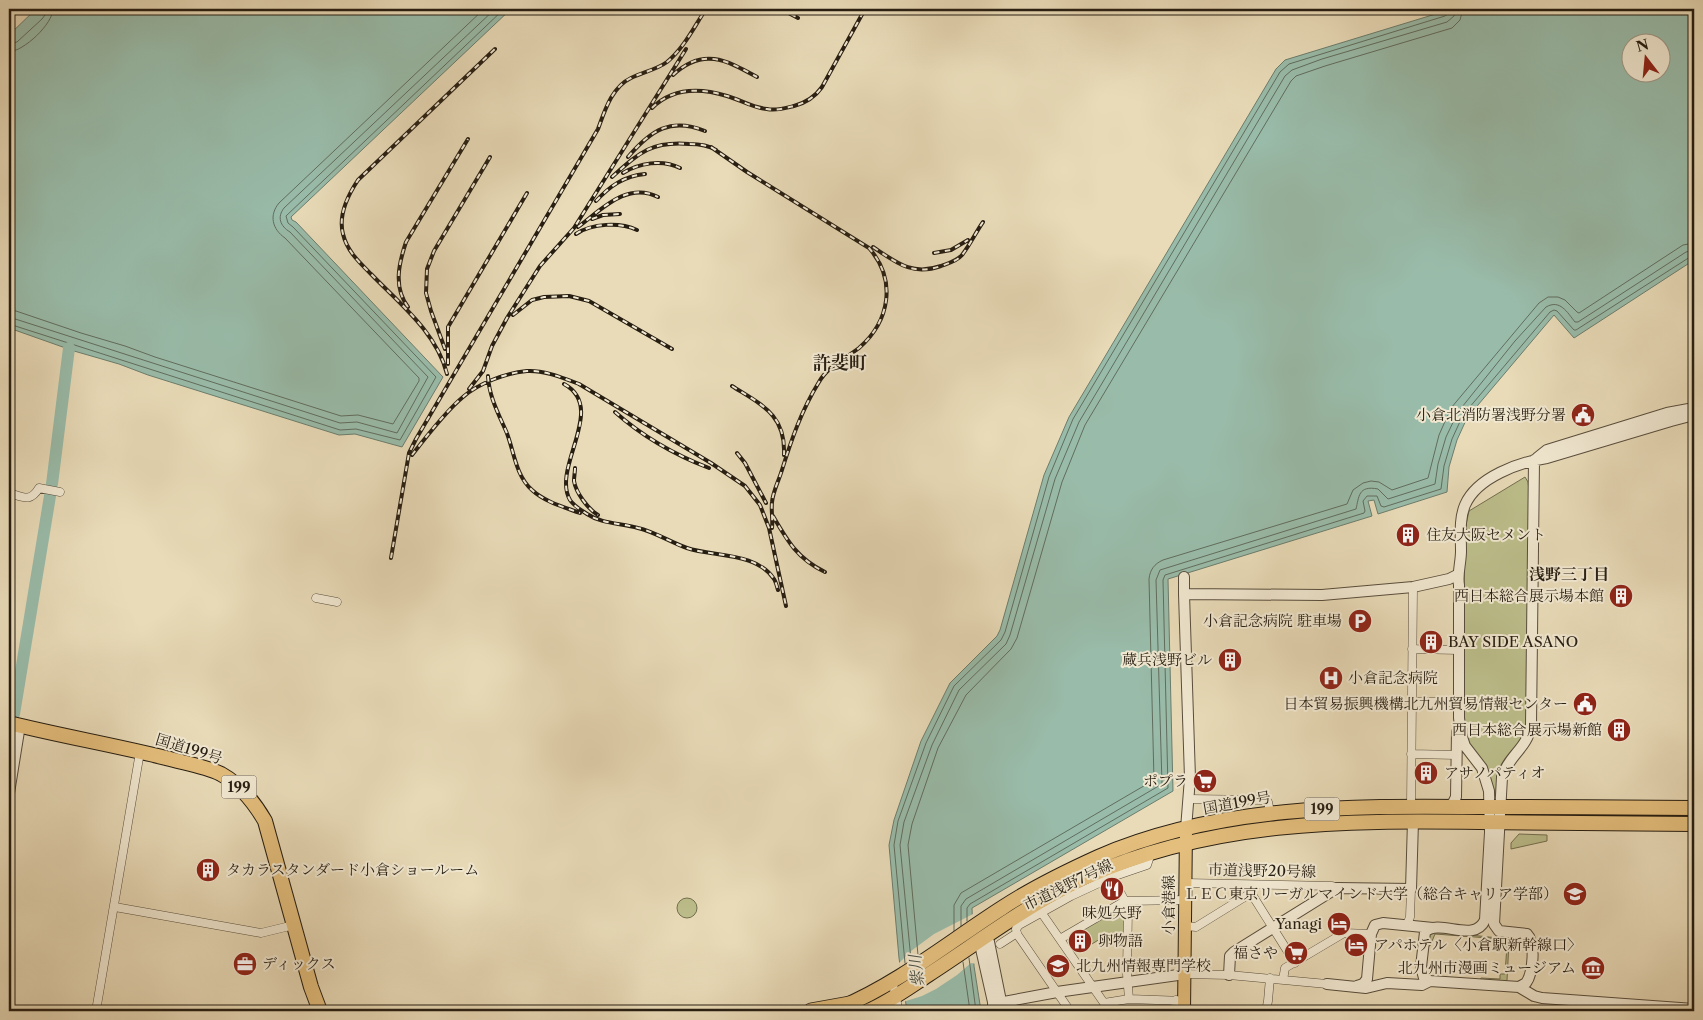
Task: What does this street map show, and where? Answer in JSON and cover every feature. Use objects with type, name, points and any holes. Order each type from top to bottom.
[{"type":"highway","name":"国道199号","points":[[14,724],[206,769],[222,775],[242,790],[256,805],[265,821],[320,1011]]},
{"type":"highway","name":"国道199号","points":[[832,1011],[850,1004],[896,979],[917,965],[978,934],[1049,902],[1082,879],[1138,862],[1151,852],[1227,834],[1282,826],[1328,823],[1412,813],[1447,807],[1694,808]]},
{"type":"highway","name":"国道199号","points":[[868,1011],[899,994],[978,934],[1018,898],[1086,863],[1122,848],[1186,829],[1240,816],[1336,808],[1412,813],[1495,822],[1694,824]]},
{"type":"highway","points":[[1569,808],[1607,814],[1694,815]]},
{"type":"highway","points":[[811,1011],[850,1004]]},
{"type":"main road","name":"小倉港線","points":[[1182,1004],[1185,974],[1186,829]]},
{"type":"street","points":[[1534,460],[1547,450],[1667,413],[1694,408]]},
{"type":"street","points":[[1495,807],[1486,777],[1479,763],[1465,746],[1460,725],[1459,585],[1457,574],[1461,563],[1461,521],[1463,511],[1470,497],[1482,484],[1508,469],[1694,415]]},
{"type":"street","points":[[1534,460],[1531,725],[1527,740],[1503,772],[1495,807],[1494,924],[1499,931],[1527,934],[1530,937],[1532,944],[1529,979],[1534,992],[1542,998]]},
{"type":"street","points":[[9,493],[27,498],[34,496],[39,488],[60,492]]},
{"type":"street","points":[[1184,594],[1322,595],[1413,586],[1449,579],[1457,574]]},
{"type":"street","points":[[1184,577],[1190,778],[1186,829]]},
{"type":"street","points":[[1407,924],[1410,917],[1412,889],[1411,702],[1413,586]]},
{"type":"street","points":[[316,598],[337,602]]},
{"type":"street","points":[[1412,649],[1459,650]]},
{"type":"street","points":[[1411,702],[1459,702]]},
{"type":"street","points":[[9,744],[14,724]]},
{"type":"street","points":[[9,793],[14,724]]},
{"type":"street","points":[[1447,807],[1454,803],[1456,797],[1457,732],[1460,725]]},
{"type":"street","points":[[96,1011],[140,752]]},
{"type":"street","points":[[1411,754],[1457,755]]},
{"type":"street","points":[[1188,798],[1264,800],[1268,802],[1270,812]]},
{"type":"street","points":[[1363,984],[1371,934],[1374,927],[1379,923],[1472,930],[1480,927],[1484,922],[1495,822]]},
{"type":"street","name":"市道浅野7号線","points":[[1070,1011],[1017,933],[1017,927],[1041,912],[1049,902],[1112,877],[1138,862]]},
{"type":"street","points":[[1112,877],[1128,908],[1127,983],[1129,999]]},
{"type":"street","name":"市道浅野20号線","points":[[1186,883],[1251,889],[1332,886],[1337,888]]},
{"type":"street","points":[[1229,975],[1232,954],[1337,888],[1412,889]]},
{"type":"street","points":[[1186,926],[1196,926],[1251,889],[1272,928],[1295,963]]},
{"type":"street","points":[[1060,939],[1125,901],[1186,900]]},
{"type":"street","points":[[115,907],[261,934],[294,925]]},
{"type":"street","points":[[1041,912],[1104,1003],[1129,999],[1182,1004]]},
{"type":"street","points":[[1433,928],[1427,930],[1424,935],[1420,967],[1424,978],[1430,981],[1519,986],[1525,984],[1529,979]]},
{"type":"street","points":[[1000,944],[1017,933]]},
{"type":"street","points":[[1283,980],[1284,970],[1344,933],[1371,934]]},
{"type":"street","points":[[978,934],[989,942],[998,1007],[1057,992],[1185,974],[1229,975],[1327,984],[1387,983],[1422,985],[1430,981]]},
{"type":"street","points":[[1266,1011],[1270,978]]},
{"type":"street","points":[[896,979],[899,994],[898,1011]]},
{"type":"street","points":[[1519,986],[1534,996],[1542,998],[1694,1009]]},
{"type":"street","points":[[1175,1011],[1182,1004]]},
{"type":"green space","points":[[1525,477],[1528,482],[1529,491],[1527,728],[1519,743],[1501,765],[1497,778],[1496,795],[1492,795],[1462,732],[1465,529],[1469,511]]},
{"type":"green space","points":[[1519,834],[1547,835],[1547,841],[1511,849],[1511,843]]},
{"type":"green space","points":[[687,898],[694,901],[697,908],[694,915],[687,918],[680,915],[677,908],[680,901]]},
{"type":"green space","points":[[1123,906],[1126,907],[1125,940],[1100,939],[1087,947],[1078,933]]},
{"type":"green space","points":[[1434,931],[1507,939],[1509,942],[1506,982],[1480,980],[1481,978],[1500,979],[1500,974],[1505,974],[1507,945],[1502,944],[1502,939],[1435,934],[1430,946],[1426,944],[1427,936]]},
{"type":"water","points":[[36,9],[511,9],[291,217],[443,377],[402,447],[355,434],[339,435],[148,375],[9,328],[9,35]]},
{"type":"water","name":"紫川","points":[[1452,9],[1694,9],[1694,260],[1574,338],[1554,315],[1467,418],[1457,440],[1449,467],[1447,492],[1378,514],[1374,500],[1368,501],[1372,516],[1168,579],[1173,791],[972,908],[974,966],[981,1011],[907,1011],[899,958],[889,845],[894,820],[921,741],[950,683],[997,636],[1000,630],[1044,475],[1069,417],[1276,69],[1285,60]]},
{"type":"pier","points":[[973,914],[977,964],[971,963],[936,989],[903,1002],[899,963],[911,951],[934,934]]},
{"type":"waterway","points":[[52,484],[69,348]]},
{"type":"waterway","points":[[14,714],[50,496]]},
{"type":"railway","points":[[391,558],[409,453],[598,129],[603,114],[614,93],[624,82],[667,62],[684,44],[706,9]]},
{"type":"railway","points":[[781,9],[798,18]]},
{"type":"railway","points":[[652,108],[669,96],[688,91],[717,93],[770,110],[802,103],[813,97],[822,87],[865,9]]},
{"type":"railway","points":[[447,374],[442,359],[426,332],[350,251],[343,234],[343,213],[358,180],[495,49]]},
{"type":"railway","points":[[469,389],[483,371],[492,346],[507,318],[540,266],[574,228],[686,49]]},
{"type":"railway","points":[[673,75],[694,61],[715,59],[757,77]]},
{"type":"railway","points":[[628,157],[645,140],[662,129],[682,125],[705,131]]},
{"type":"railway","points":[[408,307],[403,299],[399,283],[401,258],[406,242],[468,139]]},
{"type":"railway","points":[[612,177],[638,155],[655,147],[696,144],[716,150]]},
{"type":"railway","points":[[711,147],[747,172],[869,248],[878,260],[884,273],[886,300],[878,325],[859,348],[827,371],[819,382],[802,415],[773,495],[772,528]]},
{"type":"railway","points":[[445,349],[426,293],[427,269],[434,251],[490,157]]},
{"type":"railway","points":[[623,173],[651,163],[673,165],[680,168]]},
{"type":"railway","points":[[596,201],[624,179],[645,174]]},
{"type":"railway","points":[[448,364],[448,327],[527,193]]},
{"type":"railway","points":[[578,227],[605,206],[625,195],[647,193],[658,197]]},
{"type":"railway","points":[[592,219],[603,215],[620,214]]},
{"type":"railway","points":[[873,247],[897,263],[913,269],[931,269],[950,263],[960,257],[983,222]]},
{"type":"railway","points":[[576,234],[583,230],[606,225],[630,227],[637,230]]},
{"type":"railway","points":[[934,253],[951,250],[968,240]]},
{"type":"railway","points":[[513,315],[532,300],[544,297],[569,296],[589,301],[672,349]]},
{"type":"railway","points":[[412,455],[436,424],[469,392],[502,376],[533,371],[553,375],[579,384],[711,463],[745,486],[760,505],[769,528],[786,606]]},
{"type":"railway","points":[[488,376],[494,404],[509,438],[518,470],[526,484],[543,498],[580,513]]},
{"type":"railway","points":[[564,384],[576,395],[581,408],[580,423],[567,471],[566,487],[570,500],[578,508],[599,520],[632,526],[687,548],[734,557],[757,564],[774,579],[778,590]]},
{"type":"railway","points":[[732,386],[753,399],[770,413],[781,430],[784,441],[784,455]]},
{"type":"railway","points":[[615,412],[659,444],[709,468]]},
{"type":"railway","points":[[737,453],[745,463],[766,503]]},
{"type":"railway","points":[[575,468],[574,481],[577,491],[587,505],[598,515]]},
{"type":"railway","points":[[773,516],[794,549],[825,572]]},
{"type":"place","name":"小倉北消防署浅野分署","points":[[1583,415]]},
{"type":"place","name":"住友大阪セメント","points":[[1408,535]]},
{"type":"place","name":"西日本総合展示場本館","points":[[1621,596]]},
{"type":"place","name":"小倉記念病院 駐車場","points":[[1360,621]]},
{"type":"place","name":"BAY SIDE ASANO","points":[[1431,642]]},
{"type":"place","name":"蔵兵浅野ビル","points":[[1230,660]]},
{"type":"place","name":"小倉記念病院","points":[[1331,678]]},
{"type":"place","name":"日本貿易振興機構北九州貿易情報センター","points":[[1585,704]]},
{"type":"place","name":"西日本総合展示場新館","points":[[1619,730]]},
{"type":"place","name":"アサノパティオ","points":[[1426,773]]},
{"type":"place","name":"ポプラ","points":[[1205,781]]},
{"type":"place","name":"タカラスタンダード小倉ショールーム","points":[[208,870]]},
{"type":"place","name":"味処矢野","points":[[1112,889]]},
{"type":"place","name":"ＬＥＣ東京リーガルマインド大学（総合キャリア学部）","points":[[1575,894]]},
{"type":"place","name":"Yanagi","points":[[1339,924]]},
{"type":"place","name":"卵物語","points":[[1080,941]]},
{"type":"place","name":"アパホテル〈小倉駅新幹線口〉","points":[[1356,945]]},
{"type":"place","name":"福さや","points":[[1296,953]]},
{"type":"place","name":"ディックス","points":[[245,964]]},
{"type":"place","name":"北九州情報専門学校","points":[[1058,966]]},
{"type":"place","name":"北九州市漫画ミュージアム","points":[[1593,968]]},
{"type":"district","name":"許斐町","points":[[840,363]]},
{"type":"district","name":"浅野三丁目","points":[[1569,574]]}]
